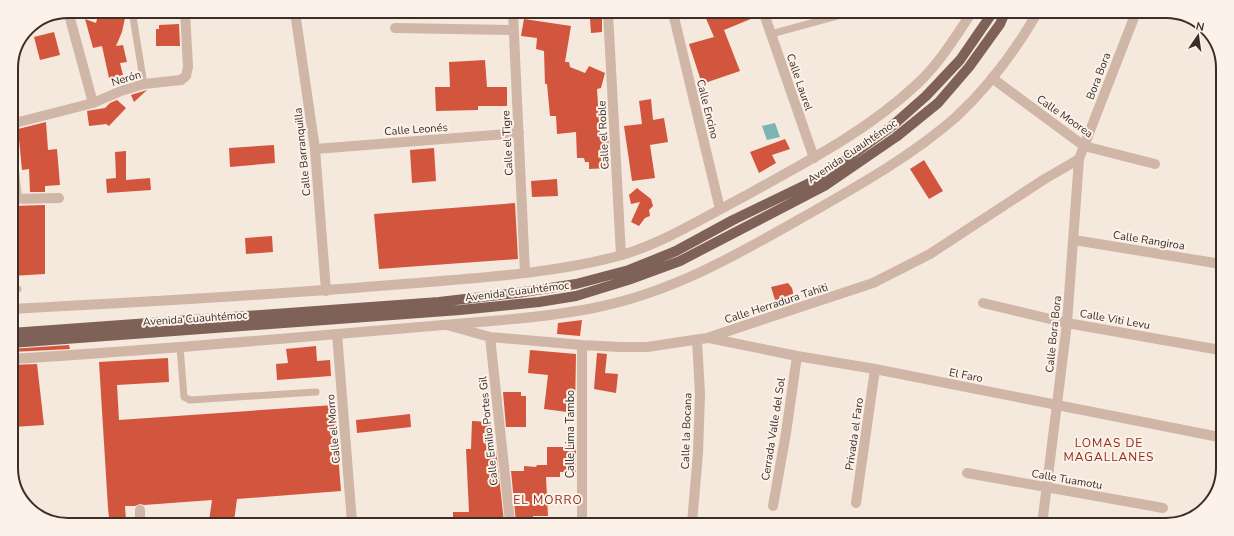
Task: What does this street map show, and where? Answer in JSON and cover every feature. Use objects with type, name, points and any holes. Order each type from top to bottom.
[{"type":"main road","name":"Avenida Cuauhtémoc","points":[[18,332],[439,302],[517,293],[576,284],[629,270],[676,251],[733,220],[822,177],[892,126],[926,96],[960,60],[989,18]]},
{"type":"main road","name":"Avenida Cuauhtémoc","points":[[18,342],[460,310],[539,302],[576,296],[628,280],[680,260],[826,185],[896,137],[938,103],[969,67],[1003,18]]},
{"type":"street","points":[[70,18],[93,103]]},
{"type":"street","name":"Nerón","points":[[18,122],[93,103],[121,91],[144,84],[181,80],[186,76],[188,67],[185,18]]},
{"type":"street","name":"Calle Barranquilla","points":[[295,18],[315,149],[326,291]]},
{"type":"street","name":"Calle el Tigre","points":[[513,18],[525,273]]},
{"type":"street","name":"Calle el Roble","points":[[608,18],[621,255]]},
{"type":"street","name":"Calle Encino","points":[[674,18],[720,209]]},
{"type":"street","name":"Calle Laurel","points":[[765,18],[814,158]]},
{"type":"street","points":[[18,309],[326,291],[525,273],[573,266],[621,255],[655,243],[720,209],[814,158],[886,112],[919,83],[941,57],[968,18]]},
{"type":"street","points":[[18,359],[180,347],[551,315],[599,307],[654,292],[706,270],[862,183],[916,148],[955,117],[992,78],[1027,31],[1034,18]]},
{"type":"street","name":"Bora Bora","points":[[1084,146],[1134,18]]},
{"type":"street","points":[[395,28],[514,30]]},
{"type":"street","name":"Calle Moorea","points":[[992,78],[1084,146],[1155,164]]},
{"type":"street","name":"Calle Leonés","points":[[315,149],[518,133]]},
{"type":"street","name":"Calle Bora Bora","points":[[1043,518],[1067,323],[1079,159],[1084,146]]},
{"type":"street","name":"Calle Herradura Tahiti","points":[[447,325],[490,337],[582,345],[647,347],[702,339],[874,283],[930,254],[1043,180],[1079,159]]},
{"type":"street","points":[[18,199],[59,198]]},
{"type":"street","name":"Calle Rangiroa","points":[[1074,240],[1216,263]]},
{"type":"street","name":"Calle Viti Levu","points":[[983,304],[1067,323],[1216,349]]},
{"type":"street","name":"Calle el Morro","points":[[337,334],[352,518]]},
{"type":"street","name":"Calle Emilio Portes Gil","points":[[490,337],[510,518]]},
{"type":"street","name":"El Faro","points":[[702,339],[874,369],[1216,436]]},
{"type":"street","name":"Calle la Bocana","points":[[692,518],[698,453],[702,339]]},
{"type":"street","name":"Calle Lima Tambo","points":[[582,345],[582,518]]},
{"type":"street","name":"Cerrada Valle del Sol","points":[[773,506],[786,433],[797,356]]},
{"type":"street","name":"Privada el Faro","points":[[856,503],[874,369]]},
{"type":"street","name":"Calle Tuamotu","points":[[967,474],[1163,508]]},
{"type":"street","points":[[140,510],[140,518]]},
{"type":"lane","points":[[133,18],[144,84]]},
{"type":"lane","points":[[771,34],[830,18]]},
{"type":"lane","points":[[180,347],[184,397],[190,400],[316,392]]},
{"type":"water","points":[[775,123],[780,137],[767,140],[762,126]]},
{"type":"building","points":[[97,18],[125,18],[122,32],[116,46],[123,45],[127,62],[120,63],[123,75],[109,78],[102,46],[93,48],[85,19],[96,23]]},
{"type":"building","points":[[602,18],[602,32],[591,33],[590,19]]},
{"type":"building","points":[[706,18],[753,18],[724,30],[740,71],[702,84],[689,44],[714,37]]},
{"type":"building","points":[[524,19],[571,26],[565,62],[569,62],[570,67],[585,73],[589,66],[605,73],[601,88],[597,89],[600,134],[608,134],[610,168],[589,169],[589,162],[585,162],[584,158],[577,158],[576,132],[557,134],[556,116],[550,116],[547,84],[545,84],[544,51],[536,49],[537,38],[521,36]]},
{"type":"building","points":[[179,24],[180,46],[156,46],[156,29],[159,29],[159,25]]},
{"type":"building","points":[[54,32],[60,55],[40,60],[34,37]]},
{"type":"building","points":[[485,60],[487,87],[507,87],[507,106],[478,106],[478,110],[436,111],[435,87],[450,87],[449,62]]},
{"type":"building","points":[[147,90],[134,102],[131,95]]},
{"type":"building","points":[[651,99],[653,120],[664,118],[668,142],[650,145],[655,178],[632,181],[624,126],[642,124],[639,101]]},
{"type":"building","points":[[117,100],[126,108],[109,126],[106,124],[89,126],[87,111],[105,108],[110,103]]},
{"type":"building","points":[[46,122],[48,150],[57,149],[60,185],[45,186],[45,192],[30,192],[29,169],[22,170],[18,129]]},
{"type":"building","points":[[785,139],[790,149],[772,155],[776,163],[759,173],[750,152]]},
{"type":"building","points":[[274,145],[275,163],[230,167],[229,148]]},
{"type":"building","points":[[434,148],[436,181],[412,183],[410,150]]},
{"type":"building","points":[[126,151],[126,180],[150,178],[151,190],[107,193],[106,179],[116,178],[115,152]]},
{"type":"building","points":[[924,160],[943,191],[929,199],[910,169]]},
{"type":"building","points":[[557,179],[558,196],[532,197],[531,181]]},
{"type":"building","points":[[637,188],[651,199],[653,206],[649,210],[650,216],[645,218],[639,226],[631,222],[640,202],[631,204],[629,195]]},
{"type":"building","points":[[515,203],[518,259],[379,269],[374,214]]},
{"type":"building","points":[[45,205],[45,274],[18,276],[18,206]]},
{"type":"building","points":[[272,236],[273,252],[246,254],[245,238]]},
{"type":"building","points":[[788,283],[792,288],[794,297],[776,303],[771,287]]},
{"type":"building","points":[[582,320],[580,336],[557,334],[558,323]]},
{"type":"building","points":[[69,345],[70,349],[18,352],[18,349]]},
{"type":"building","points":[[316,346],[317,361],[330,360],[331,376],[277,380],[276,364],[288,363],[286,349]]},
{"type":"building","points":[[530,350],[576,354],[575,413],[544,409],[548,375],[528,373]]},
{"type":"building","points":[[597,353],[607,354],[605,373],[618,374],[616,393],[594,389]]},
{"type":"building","points":[[168,358],[169,382],[117,385],[119,420],[334,405],[341,491],[237,499],[234,518],[209,518],[212,500],[125,506],[126,518],[109,517],[99,362]]},
{"type":"building","points":[[37,364],[44,425],[18,427],[18,365]]},
{"type":"building","points":[[503,392],[521,392],[521,396],[526,396],[526,427],[506,427]]},
{"type":"building","points":[[410,414],[411,427],[357,433],[356,420]]},
{"type":"building","points":[[472,421],[491,422],[490,449],[496,449],[504,518],[453,518],[453,512],[469,512],[466,449],[471,449]]},
{"type":"building","points":[[568,445],[576,445],[576,472],[560,472],[560,477],[546,477],[548,516],[516,518],[511,471],[524,471],[524,466],[536,467],[537,465],[547,465],[547,447],[568,447]]},
{"type":"district","name":"LOMAS DE MAGALLANES","points":[[1109,450]]},
{"type":"district","name":"EL MORRO","points":[[548,500]]}]
